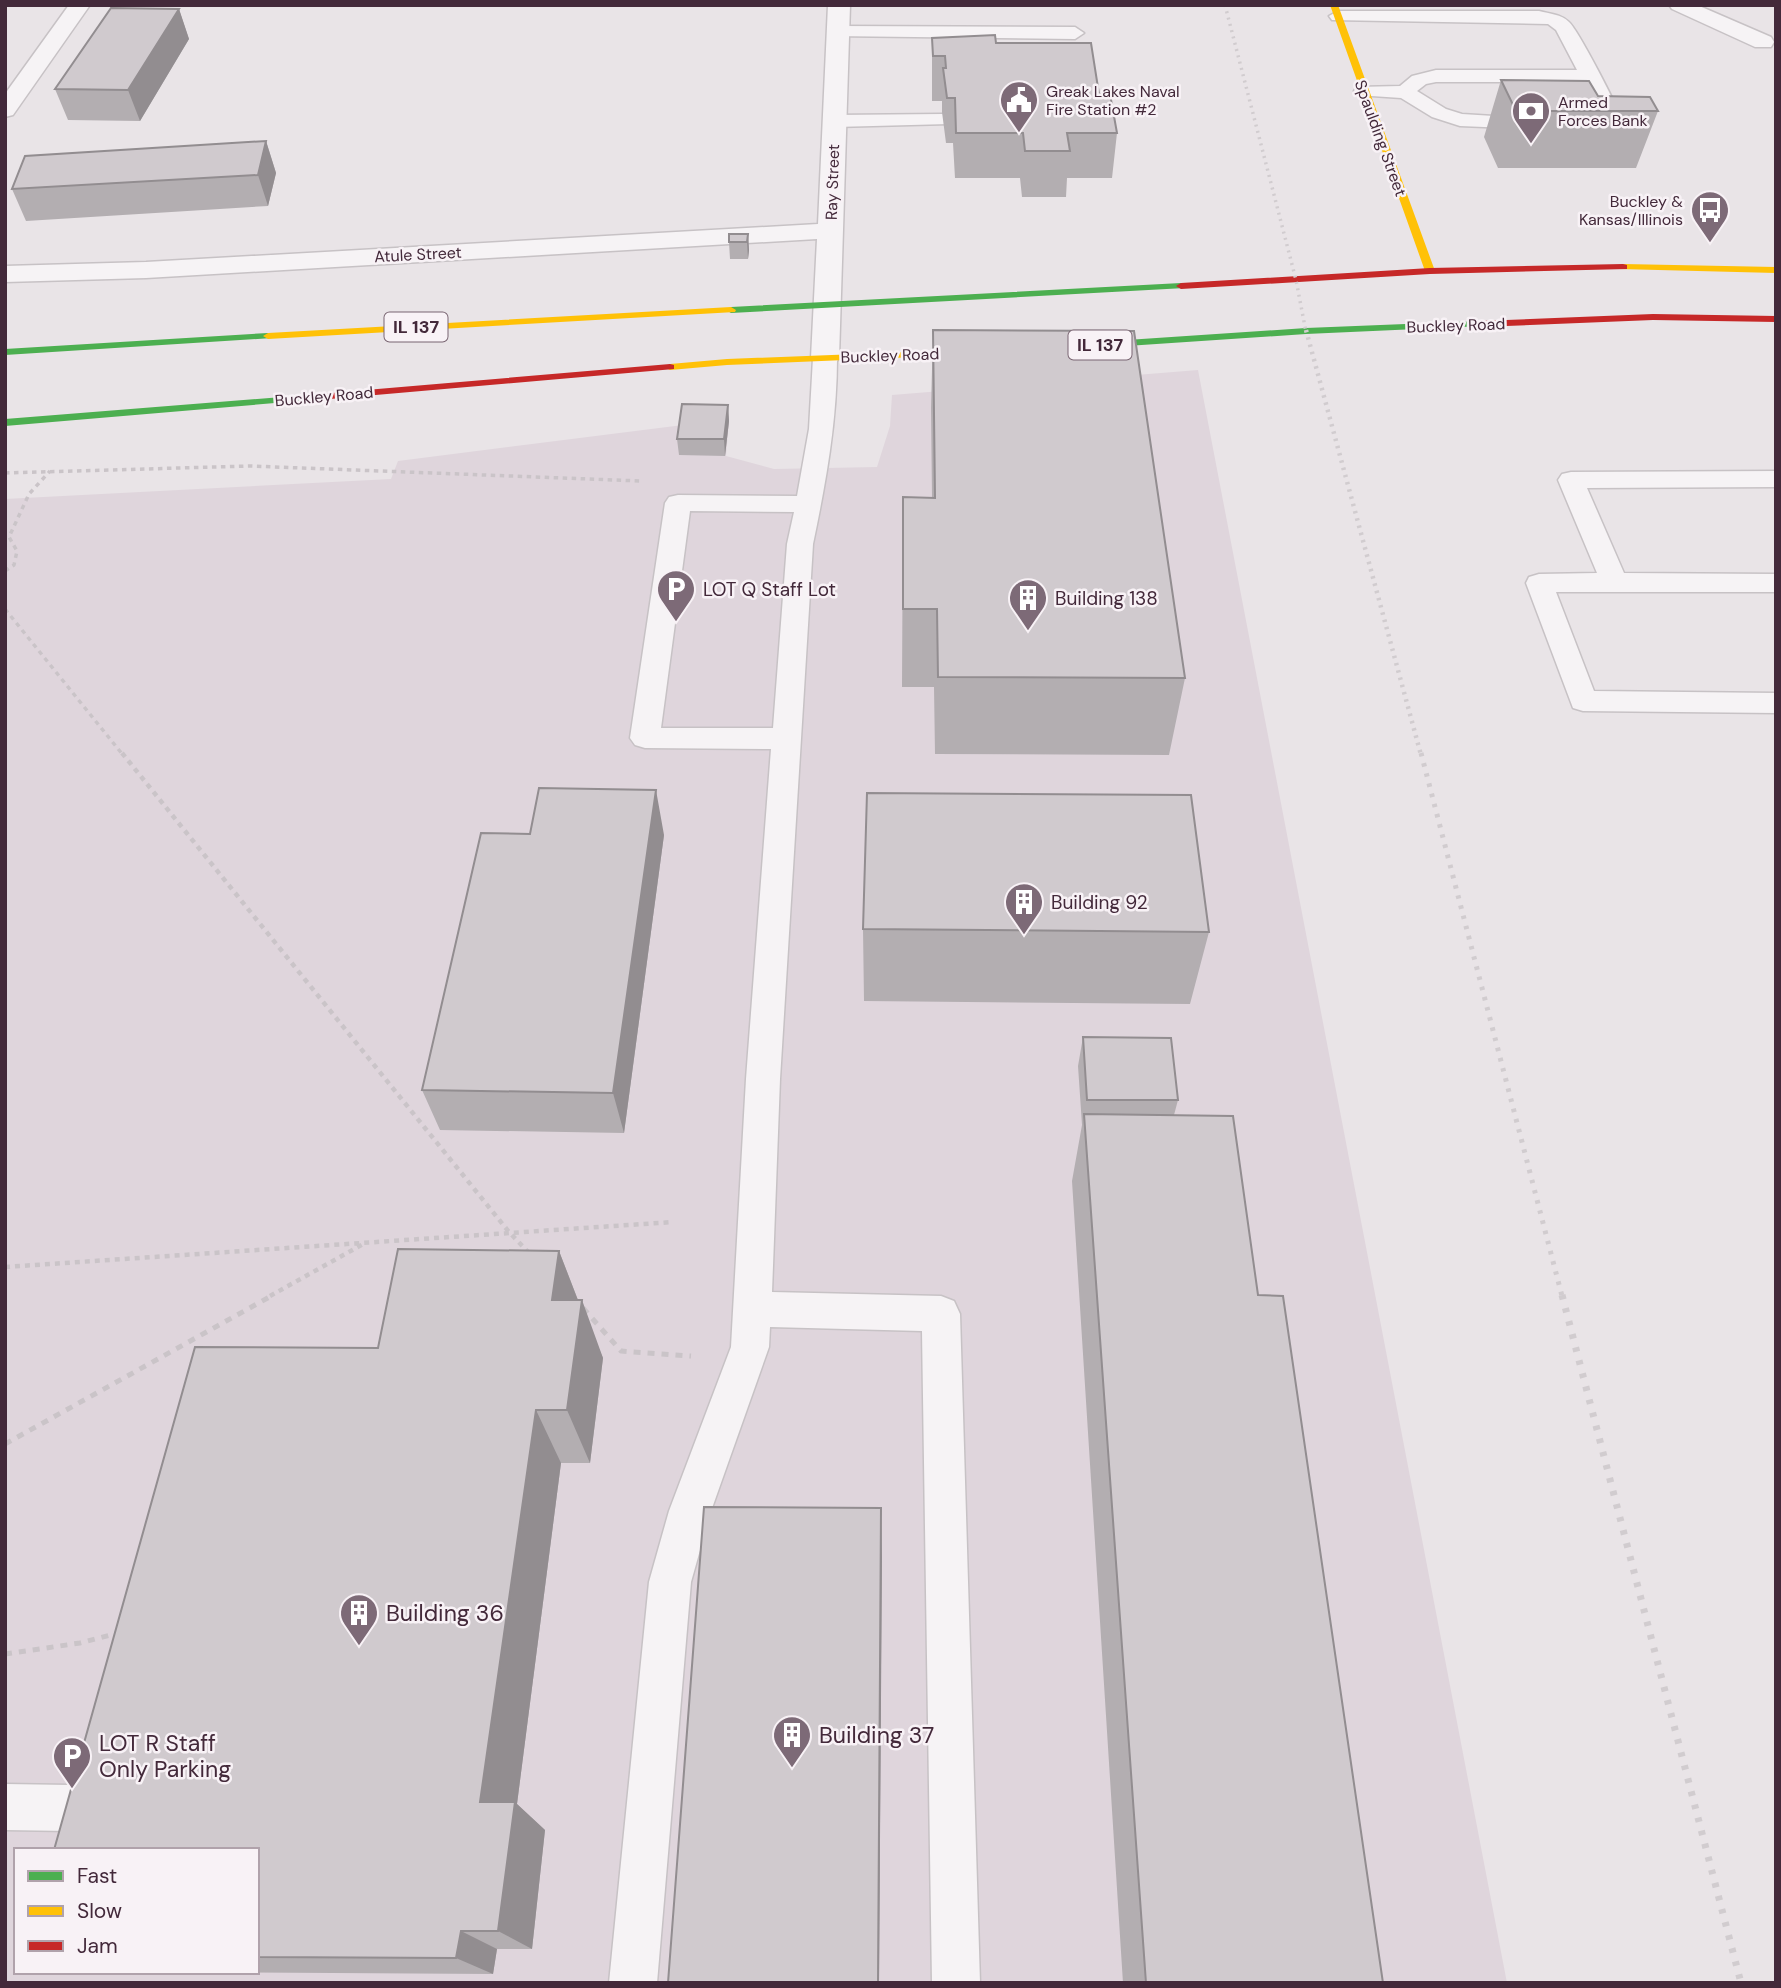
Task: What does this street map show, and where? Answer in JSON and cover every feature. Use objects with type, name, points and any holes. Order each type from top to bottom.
[{"type":"main road","name":"Spaulding Street","points":[[1336,10],[1430,271]]},
{"type":"main road","name":"IL 137","points":[[5,352],[528,320],[827,306],[1430,271],[1595,266],[1776,270]]},
{"type":"main road","name":"Buckley Road","points":[[1063,347],[1362,328],[1653,317],[1776,319]]},
{"type":"main road","name":"Buckley Road","points":[[5,423],[727,362],[996,351]]},
{"type":"street","points":[[5,110],[80,5]]},
{"type":"street","name":"Ray Street","points":[[825,358],[839,5]]},
{"type":"street","points":[[1679,5],[1771,48]]},
{"type":"street","name":"Atule Street","points":[[5,274],[146,270],[831,231]]},
{"type":"lane","points":[[1336,10],[1539,17],[1554,20],[1564,27],[1592,76],[1612,122],[1605,125],[1580,125]]},
{"type":"lane","points":[[838,32],[1075,33]]},
{"type":"lane","points":[[1405,92],[1419,80],[1436,76],[1592,76]]},
{"type":"lane","points":[[1364,91],[1405,92],[1448,118],[1554,124]]},
{"type":"lane","points":[[835,121],[942,120]]},
{"type":"lane","points":[[633,1983],[670,1582],[690,1511],[750,1347],[764,1079],[800,544],[818,468],[825,358]]},
{"type":"lane","points":[[1614,582],[1571,480],[1776,479]]},
{"type":"lane","points":[[787,739],[645,738],[678,503],[809,504]]},
{"type":"lane","points":[[1776,583],[1539,583],[1583,701],[1776,703]]},
{"type":"lane","points":[[753,1309],[941,1314],[956,1983]]},
{"type":"lane","points":[[5,1807],[71,1808]]},
{"type":"path","points":[[5,473],[250,466],[642,481]]},
{"type":"path","points":[[5,571],[14,565],[17,551],[9,537],[16,520],[29,494],[51,470]]},
{"type":"path","points":[[5,609],[509,1232],[538,1262]]},
{"type":"path","points":[[5,1267],[673,1222]]},
{"type":"path","points":[[5,1444],[369,1241]]},
{"type":"path","points":[[576,1301],[621,1351],[698,1356]]},
{"type":"path","points":[[5,1654],[80,1643],[128,1630]]},
{"type":"shaded area","points":[[1198,370],[1507,1983],[5,1983],[5,499],[391,479],[398,461],[683,425],[684,421],[729,421],[726,456],[774,469],[877,467],[890,426],[892,395]]},
{"type":"building","points":[[111,8],[179,9],[128,90],[55,89]]},
{"type":"building","points":[[995,35],[996,43],[1091,43],[1099,94],[1110,94],[1117,133],[1067,133],[1070,151],[1025,151],[1023,133],[956,133],[955,98],[947,98],[943,68],[946,68],[945,56],[933,56],[932,38]]},
{"type":"building","points":[[1501,80],[1589,81],[1598,96],[1650,97],[1658,111],[1516,111]]},
{"type":"building","points":[[266,141],[258,175],[12,189],[25,156]]},
{"type":"building","points":[[729,234],[748,234],[747,242],[729,242]]},
{"type":"building","name":"Building 138","points":[[933,330],[1134,331],[1185,678],[938,677],[937,609],[903,609],[903,497],[935,498]]},
{"type":"building","points":[[682,404],[728,405],[724,439],[677,439]]},
{"type":"building","points":[[539,788],[656,790],[613,1093],[422,1090],[481,833],[530,834]]},
{"type":"building","points":[[867,793],[1191,795],[1209,932],[863,929]]},
{"type":"building","points":[[1083,1037],[1171,1038],[1178,1100],[1087,1100]]},
{"type":"building","points":[[1084,1114],[1233,1116],[1258,1295],[1283,1296],[1383,1983],[1146,1983]]},
{"type":"building","name":"Building 36","points":[[398,1249],[559,1251],[552,1300],[582,1300],[567,1410],[536,1410],[480,1802],[515,1802],[498,1931],[461,1931],[456,1958],[259,1957],[259,1848],[55,1848],[195,1347],[378,1348]]},
{"type":"building","name":"Building 37","points":[[704,1507],[881,1508],[878,1983],[668,1983]]},
{"type":"railway","points":[[1225,5],[1296,280],[1306,332]]},
{"type":"railway","points":[[1306,330],[1421,755]]},
{"type":"railway","points":[[1421,753],[1562,1296]]},
{"type":"railway","points":[[1562,1295],[1741,1983]]},
{"type":"traffic: fast","points":[[731,310],[1181,286]]},
{"type":"traffic: fast","points":[[1082,346],[1306,331],[1480,324]]},
{"type":"traffic: fast","points":[[5,352],[268,336]]},
{"type":"traffic: fast","points":[[5,423],[307,398]]},
{"type":"traffic: slow","points":[[1334,5],[1430,271]]},
{"type":"traffic: slow","points":[[1623,267],[1776,270]]},
{"type":"traffic: slow","points":[[268,336],[731,310]]},
{"type":"traffic: slow","points":[[670,367],[727,362],[984,352]]},
{"type":"traffic: jam","points":[[1181,286],[1430,271],[1623,267]]},
{"type":"traffic: jam","points":[[1480,324],[1653,317],[1776,319]]},
{"type":"traffic: jam","points":[[307,398],[670,367]]},
{"type":"place","name":"Greak Lakes Naval Fire Station #2","points":[[1019,134]]},
{"type":"place","name":"Armed Forces Bank","points":[[1531,145]]},
{"type":"place","name":"Buckley & Kansas/Illinois","points":[[1710,244]]},
{"type":"place","name":"LOT Q Staff Lot","points":[[676,623]]},
{"type":"place","name":"Building 138","points":[[1028,632]]},
{"type":"place","name":"Building 92","points":[[1024,936]]},
{"type":"place","name":"Building 36","points":[[359,1647]]},
{"type":"place","name":"Building 37","points":[[792,1769]]},
{"type":"place","name":"LOT R Staff Only Parking","points":[[72,1790]]}]
